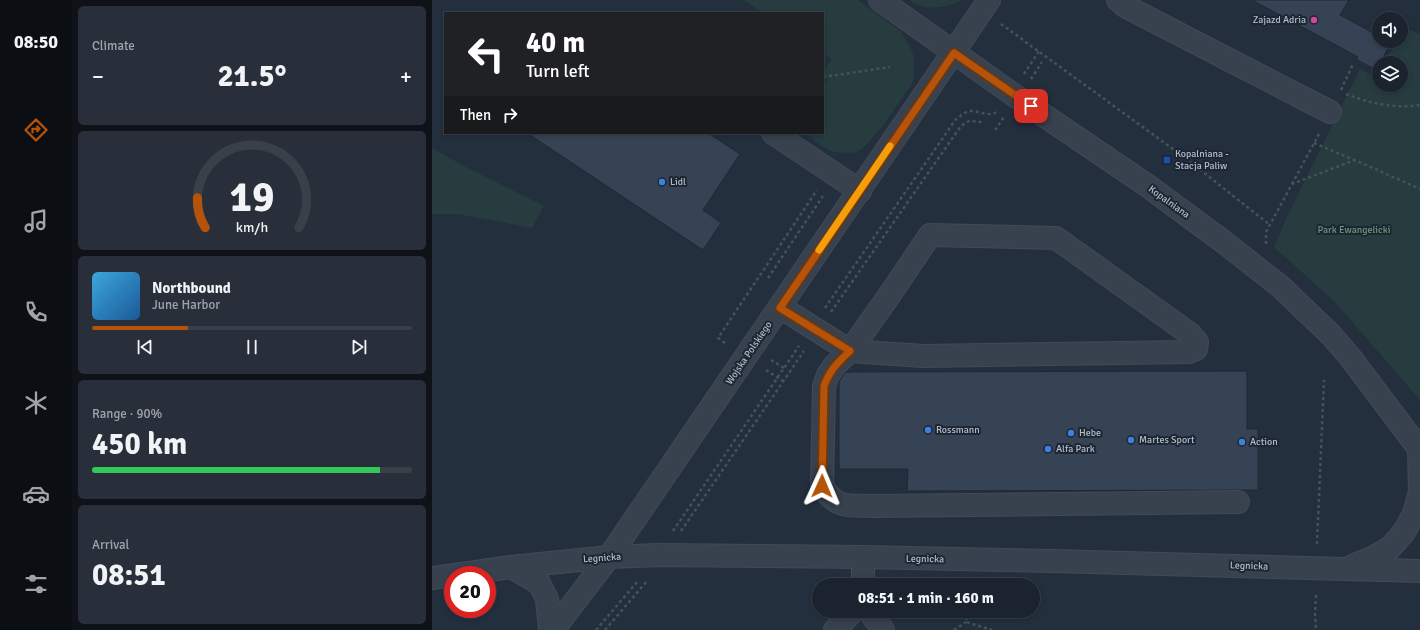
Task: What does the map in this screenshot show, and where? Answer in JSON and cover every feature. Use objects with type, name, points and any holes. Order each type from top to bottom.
[{"type":"street","name":"Kopalniana","points":[[880,0],[954,53],[1148,186],[1225,243],[1281,286],[1336,340],[1420,448],[1420,492],[1414,514],[1404,532],[1390,548],[1374,557],[1346,569]]},
{"type":"street","points":[[1118,0],[1125,6],[1330,112]]},
{"type":"street","name":"Wojska Polskiego","points":[[553,630],[609,557],[985,6]]},
{"type":"street","points":[[774,134],[860,191]]},
{"type":"street","points":[[780,308],[850,351],[923,356],[1189,352],[1196,349],[1197,342],[1184,329],[1056,238],[930,235],[850,351],[834,365],[828,375],[824,386],[822,486],[829,497],[839,504],[883,506],[1238,502]]},
{"type":"street","name":"Legnicka","points":[[432,578],[511,567],[609,557],[666,556],[863,557],[1420,571]]},
{"type":"street","points":[[863,557],[863,578]]},
{"type":"street","points":[[511,567],[539,583],[547,599],[550,630]]},
{"type":"street","points":[[835,630],[846,618]]},
{"type":"street","points":[[874,618],[883,630]]},
{"type":"path","points":[[985,6],[1039,51],[1184,157],[1270,225]]},
{"type":"path","points":[[824,77],[890,67]]},
{"type":"path","points":[[1340,91],[1359,99],[1388,106],[1420,105]]},
{"type":"path","points":[[605,630],[653,574],[666,556],[690,517],[961,126],[969,121],[982,122]]},
{"type":"path","points":[[1314,143],[1420,189]]},
{"type":"path","points":[[1266,232],[1292,184],[1355,160]]},
{"type":"path","points":[[1317,546],[1324,380]]},
{"type":"path","points":[[1316,595],[1316,630]]},
{"type":"path","points":[[954,630],[966,622],[967,618]]},
{"type":"path","points":[[966,622],[992,630]]},
{"type":"green space","points":[[744,0],[858,0],[900,31],[911,49],[914,58],[914,76],[912,84],[882,127],[859,151],[851,153],[833,152],[816,142],[808,134],[824,134],[824,85],[828,79],[824,76],[824,71],[832,59],[824,54],[824,12],[762,12]]},
{"type":"green space","points":[[910,0],[963,0],[936,8],[922,6]]},
{"type":"green space","name":"Park Ewangelicki","points":[[1408,29],[1420,34],[1420,400],[1336,303],[1274,247],[1287,217],[1360,69],[1372,75],[1372,92],[1408,92],[1408,56],[1388,56],[1393,48],[1408,48]]},
{"type":"green space","points":[[432,148],[462,165],[544,206],[532,228],[458,214],[432,214]]},
{"type":"building","points":[[1252,0],[1349,0],[1340,15],[1372,32],[1372,48],[1388,48],[1384,56],[1372,56],[1372,68],[1356,59],[1358,57]]},
{"type":"building","name":"Lidl","points":[[529,134],[710,134],[740,154],[703,210],[721,223],[703,250]]},
{"type":"building","name":"Alfa Park","points":[[1247,371],[1247,429],[1258,429],[1258,490],[907,491],[908,469],[839,469],[839,382],[845,372]]},
{"type":"slow traffic","points":[[819,250],[890,146]]},
{"type":"place","name":"Zajazd Adria","points":[[1314,20]]},
{"type":"place","name":"Kopalniana - Stacja Paliw","points":[[1167,160]]},
{"type":"place","name":"Lidl","points":[[662,182]]},
{"type":"place","name":"Rossmann","points":[[928,430]]},
{"type":"place","name":"Hebe","points":[[1071,433]]},
{"type":"place","name":"Martes Sport","points":[[1131,440]]},
{"type":"place","name":"Action","points":[[1242,442]]},
{"type":"place","name":"Alfa Park","points":[[1048,449]]},
{"type":"route","points":[[822,486],[824,386],[834,365],[850,351],[780,308],[954,53],[1031,106]]}]
